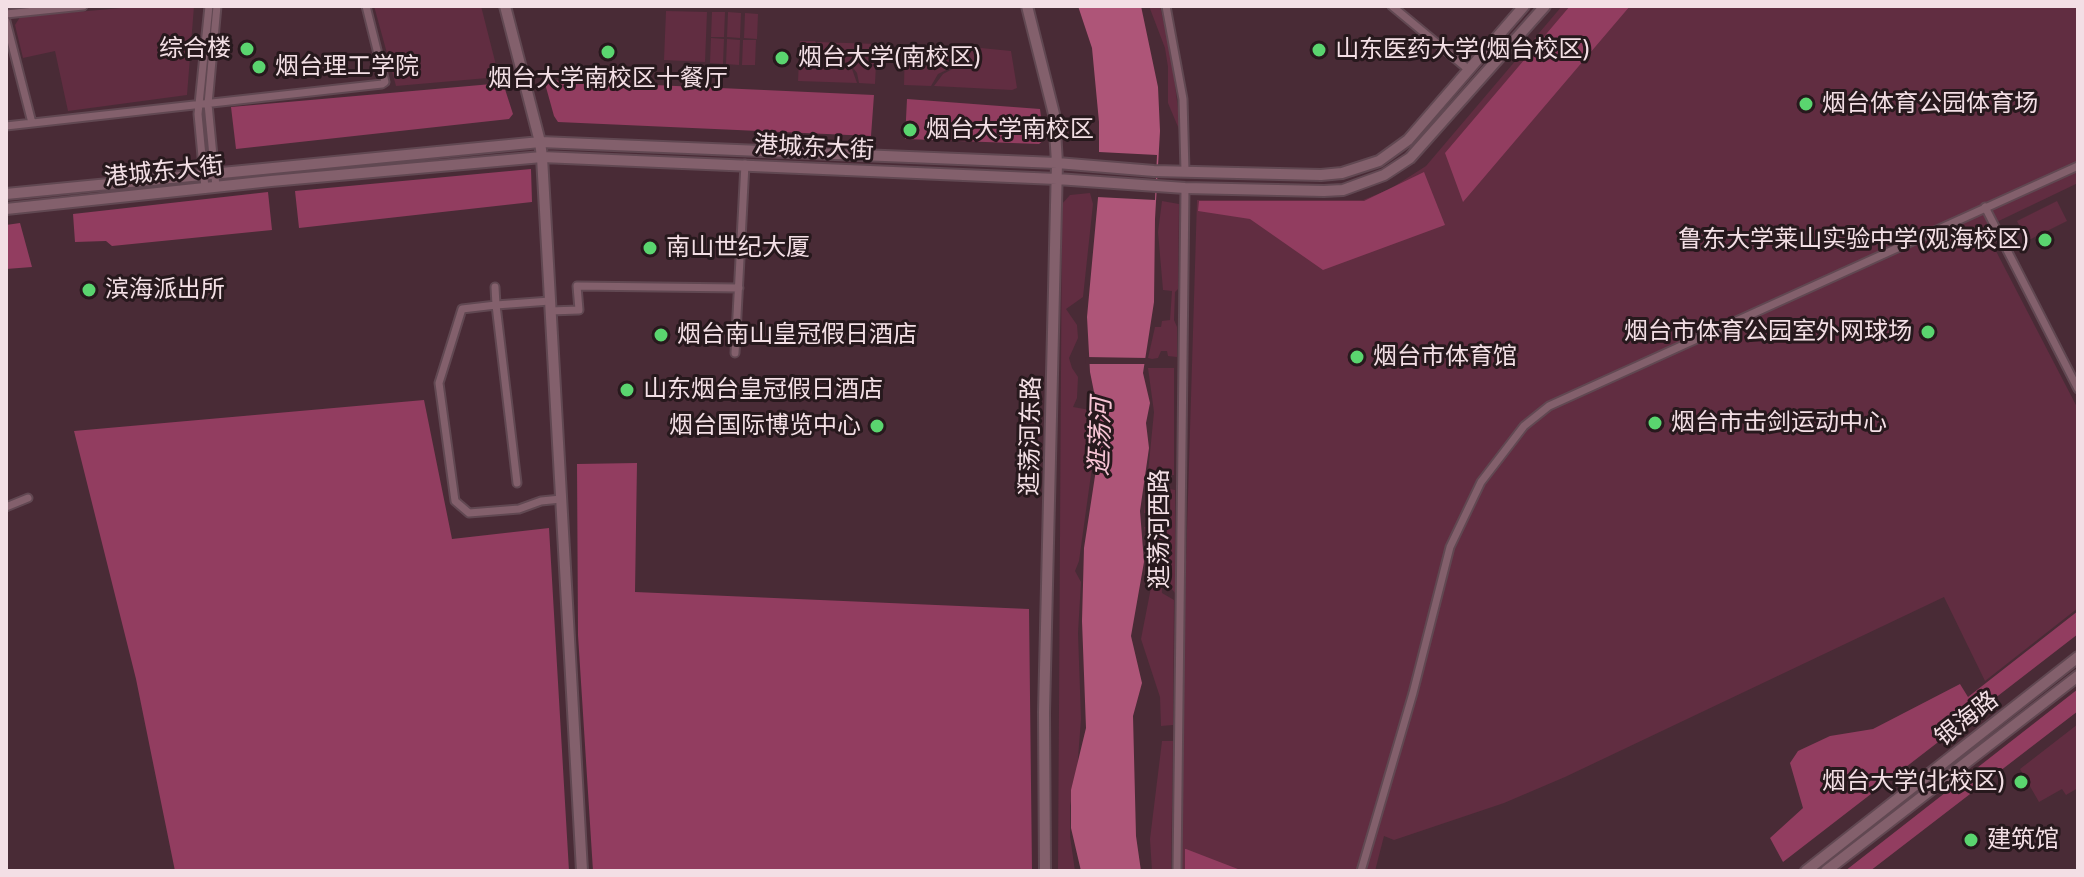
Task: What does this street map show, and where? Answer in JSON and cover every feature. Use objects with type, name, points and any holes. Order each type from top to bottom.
[{"type":"main road","points":[[505,6],[542,157],[582,871]]},
{"type":"main road","name":"逛荡河东路","points":[[1027,6],[1054,114],[1057,163],[1044,712],[1045,871]]},
{"type":"main road","name":"港城东大街","points":[[6,194],[540,142],[1057,163],[1154,171],[1321,175],[1361,169],[1379,161],[1408,140],[1524,6]]},
{"type":"main road","name":"港城东大街","points":[[6,209],[542,157],[1057,179],[1185,188],[1343,190],[1384,175],[1410,158],[1545,6]]},
{"type":"main road","points":[[887,172],[888,157]]},
{"type":"main road","name":"银海路","points":[[1806,871],[2078,657]]},
{"type":"main road","name":"银海路","points":[[1826,871],[2078,676]]},
{"type":"street","points":[[6,14],[83,6]]},
{"type":"street","points":[[209,6],[203,105],[210,188]]},
{"type":"street","points":[[203,105],[217,6]]},
{"type":"street","points":[[6,126],[382,84],[385,82],[366,6]]},
{"type":"street","points":[[1166,6],[1183,99],[1185,171]]},
{"type":"street","points":[[1392,6],[1469,70]]},
{"type":"street","points":[[6,21],[32,123]]},
{"type":"street","points":[[735,353],[745,164]]},
{"type":"street","points":[[1361,871],[1413,693],[1450,547],[1481,482],[1524,426],[1549,406],[2078,166]]},
{"type":"street","name":"逛荡河西路","points":[[1177,871],[1185,188]]},
{"type":"street","points":[[1985,207],[2078,389]]},
{"type":"street","points":[[561,499],[541,501],[519,509],[469,513],[455,501],[439,383],[462,309],[496,305],[579,310],[577,286],[739,288]]},
{"type":"street","points":[[495,287],[517,483]]},
{"type":"street","points":[[6,507],[28,498]]},
{"type":"shaded area","points":[[144,6],[194,6],[187,95],[68,111],[55,51],[23,58],[15,25],[20,17]]},
{"type":"shaded area","points":[[374,6],[481,6],[499,77],[396,86]]},
{"type":"shaded area","points":[[1149,6],[1160,6],[1172,60],[1181,134],[1168,103],[1165,48]]},
{"type":"shaded area","points":[[1562,6],[2078,6],[2078,183],[1984,228],[2078,409],[2078,608],[1985,681],[1944,597],[1565,777],[1504,803],[1394,840],[1384,836],[1375,871],[1180,871],[1197,200],[1363,200],[1390,189],[1426,166]]},
{"type":"shaded area","points":[[1570,6],[1630,6],[1463,202],[1445,153]]},
{"type":"shaded area","points":[[666,11],[707,12],[705,62],[664,60]]},
{"type":"shaded area","points":[[712,12],[725,12],[724,37],[711,37]]},
{"type":"shaded area","points":[[728,12],[741,13],[740,38],[727,37]]},
{"type":"shaded area","points":[[745,13],[758,14],[757,39],[744,38]]},
{"type":"shaded area","points":[[711,38],[724,39],[723,64],[710,63]]},
{"type":"shaded area","points":[[727,39],[740,40],[739,65],[726,64]]},
{"type":"shaded area","points":[[743,40],[756,40],[755,65],[742,65]]},
{"type":"shaded area","points":[[800,41],[815,41],[824,55],[852,69],[857,83],[798,81]]},
{"type":"shaded area","points":[[817,42],[877,44],[875,84],[859,83],[851,65],[825,54]]},
{"type":"shaded area","points":[[905,45],[969,47],[969,50],[961,63],[938,74],[931,86],[904,85]]},
{"type":"shaded area","points":[[971,47],[1011,51],[1017,88],[934,86],[943,74],[964,63]]},
{"type":"shaded area","points":[[544,80],[874,95],[871,136],[558,122]]},
{"type":"shaded area","points":[[503,83],[513,114],[509,119],[236,149],[231,107]]},
{"type":"shaded area","points":[[907,99],[1040,109],[1044,140],[1039,144],[905,139]]},
{"type":"shaded area","points":[[531,169],[532,202],[299,228],[295,191]]},
{"type":"shaded area","points":[[1424,172],[1445,225],[1323,270],[1250,219],[1198,211],[1199,201],[1364,201]]},
{"type":"shaded area","points":[[268,192],[272,230],[112,246],[106,241],[75,242],[73,214]]},
{"type":"shaded area","points":[[1090,193],[1093,204],[1083,297],[1066,309],[1077,325],[1078,338],[1069,358],[1078,377],[1077,398],[1073,407],[1090,410],[1093,460],[1075,571],[1081,582],[1078,633],[1081,719],[1077,772],[1070,806],[1075,871],[1058,871],[1062,204],[1070,195]]},
{"type":"shaded area","points":[[1162,201],[1179,204],[1178,289],[1175,292],[1174,320],[1177,327],[1177,357],[1161,351],[1158,358],[1152,359],[1148,358],[1155,327],[1161,327],[1162,321],[1170,320],[1172,291],[1163,290],[1158,232]]},
{"type":"shaded area","points":[[2057,201],[2067,221],[2027,241],[2017,221]]},
{"type":"shaded area","points":[[20,223],[32,267],[6,269],[6,225]]},
{"type":"shaded area","points":[[1148,368],[1174,368],[1174,475],[1163,475],[1162,480],[1165,488],[1175,490],[1175,593],[1170,587],[1171,579],[1161,578],[1162,593],[1174,600],[1173,725],[1161,726],[1160,697],[1141,639],[1154,572],[1144,527],[1155,525],[1156,513],[1144,513],[1154,412]]},
{"type":"shaded area","points":[[424,400],[452,539],[549,528],[569,871],[175,871],[136,679],[74,431]]},
{"type":"shaded area","points":[[637,463],[635,592],[1029,609],[1032,871],[593,871],[578,635],[577,464]]},
{"type":"shaded area","points":[[2078,611],[2078,634],[1783,862],[1770,838],[1803,808],[1790,763],[1798,751],[1830,736],[1873,729],[1960,684],[1968,697]]},
{"type":"shaded area","points":[[2078,689],[2078,711],[1870,871],[1845,871]]},
{"type":"shaded area","points":[[2078,724],[2078,788],[2066,795],[2062,789],[2039,802],[2020,769]]},
{"type":"shaded area","points":[[1162,741],[1173,741],[1171,871],[1152,871],[1150,839]]},
{"type":"shaded area","points":[[1186,849],[1243,871],[1185,871]]},
{"type":"water","name":"逛荡河","points":[[1078,6],[1141,6],[1158,87],[1160,131],[1154,302],[1143,373],[1150,403],[1146,423],[1149,448],[1140,511],[1144,562],[1131,636],[1142,683],[1133,716],[1136,836],[1141,871],[1081,871],[1071,828],[1071,790],[1086,728],[1082,621],[1084,548],[1097,463],[1099,417],[1090,372],[1087,317],[1099,187],[1099,122],[1092,48]]},
{"type":"pier","points":[[1099,152],[1157,155],[1155,200],[1097,197]]},
{"type":"pier","points":[[1085,357],[1148,358],[1148,364],[1086,364]]},
{"type":"place","name":"综合楼","points":[[247,49]]},
{"type":"place","name":"山东医药大学(烟台校区)","points":[[1319,50]]},
{"type":"place","name":"烟台大学南校区十餐厅","points":[[608,52]]},
{"type":"place","name":"烟台大学(南校区)","points":[[782,58]]},
{"type":"place","name":"烟台理工学院","points":[[259,67]]},
{"type":"place","name":"烟台体育公园体育场","points":[[1806,104]]},
{"type":"place","name":"烟台大学南校区","points":[[910,130]]},
{"type":"place","name":"鲁东大学莱山实验中学(观海校区)","points":[[2045,240]]},
{"type":"place","name":"南山世纪大厦","points":[[650,248]]},
{"type":"place","name":"滨海派出所","points":[[89,290]]},
{"type":"place","name":"烟台市体育公园室外网球场","points":[[1928,332]]},
{"type":"place","name":"烟台南山皇冠假日酒店","points":[[661,335]]},
{"type":"place","name":"烟台市体育馆","points":[[1357,357]]},
{"type":"place","name":"山东烟台皇冠假日酒店","points":[[627,390]]},
{"type":"place","name":"烟台市击剑运动中心","points":[[1655,423]]},
{"type":"place","name":"烟台国际博览中心","points":[[877,426]]},
{"type":"place","name":"烟台大学(北校区)","points":[[2021,782]]},
{"type":"place","name":"建筑馆","points":[[1971,840]]}]
